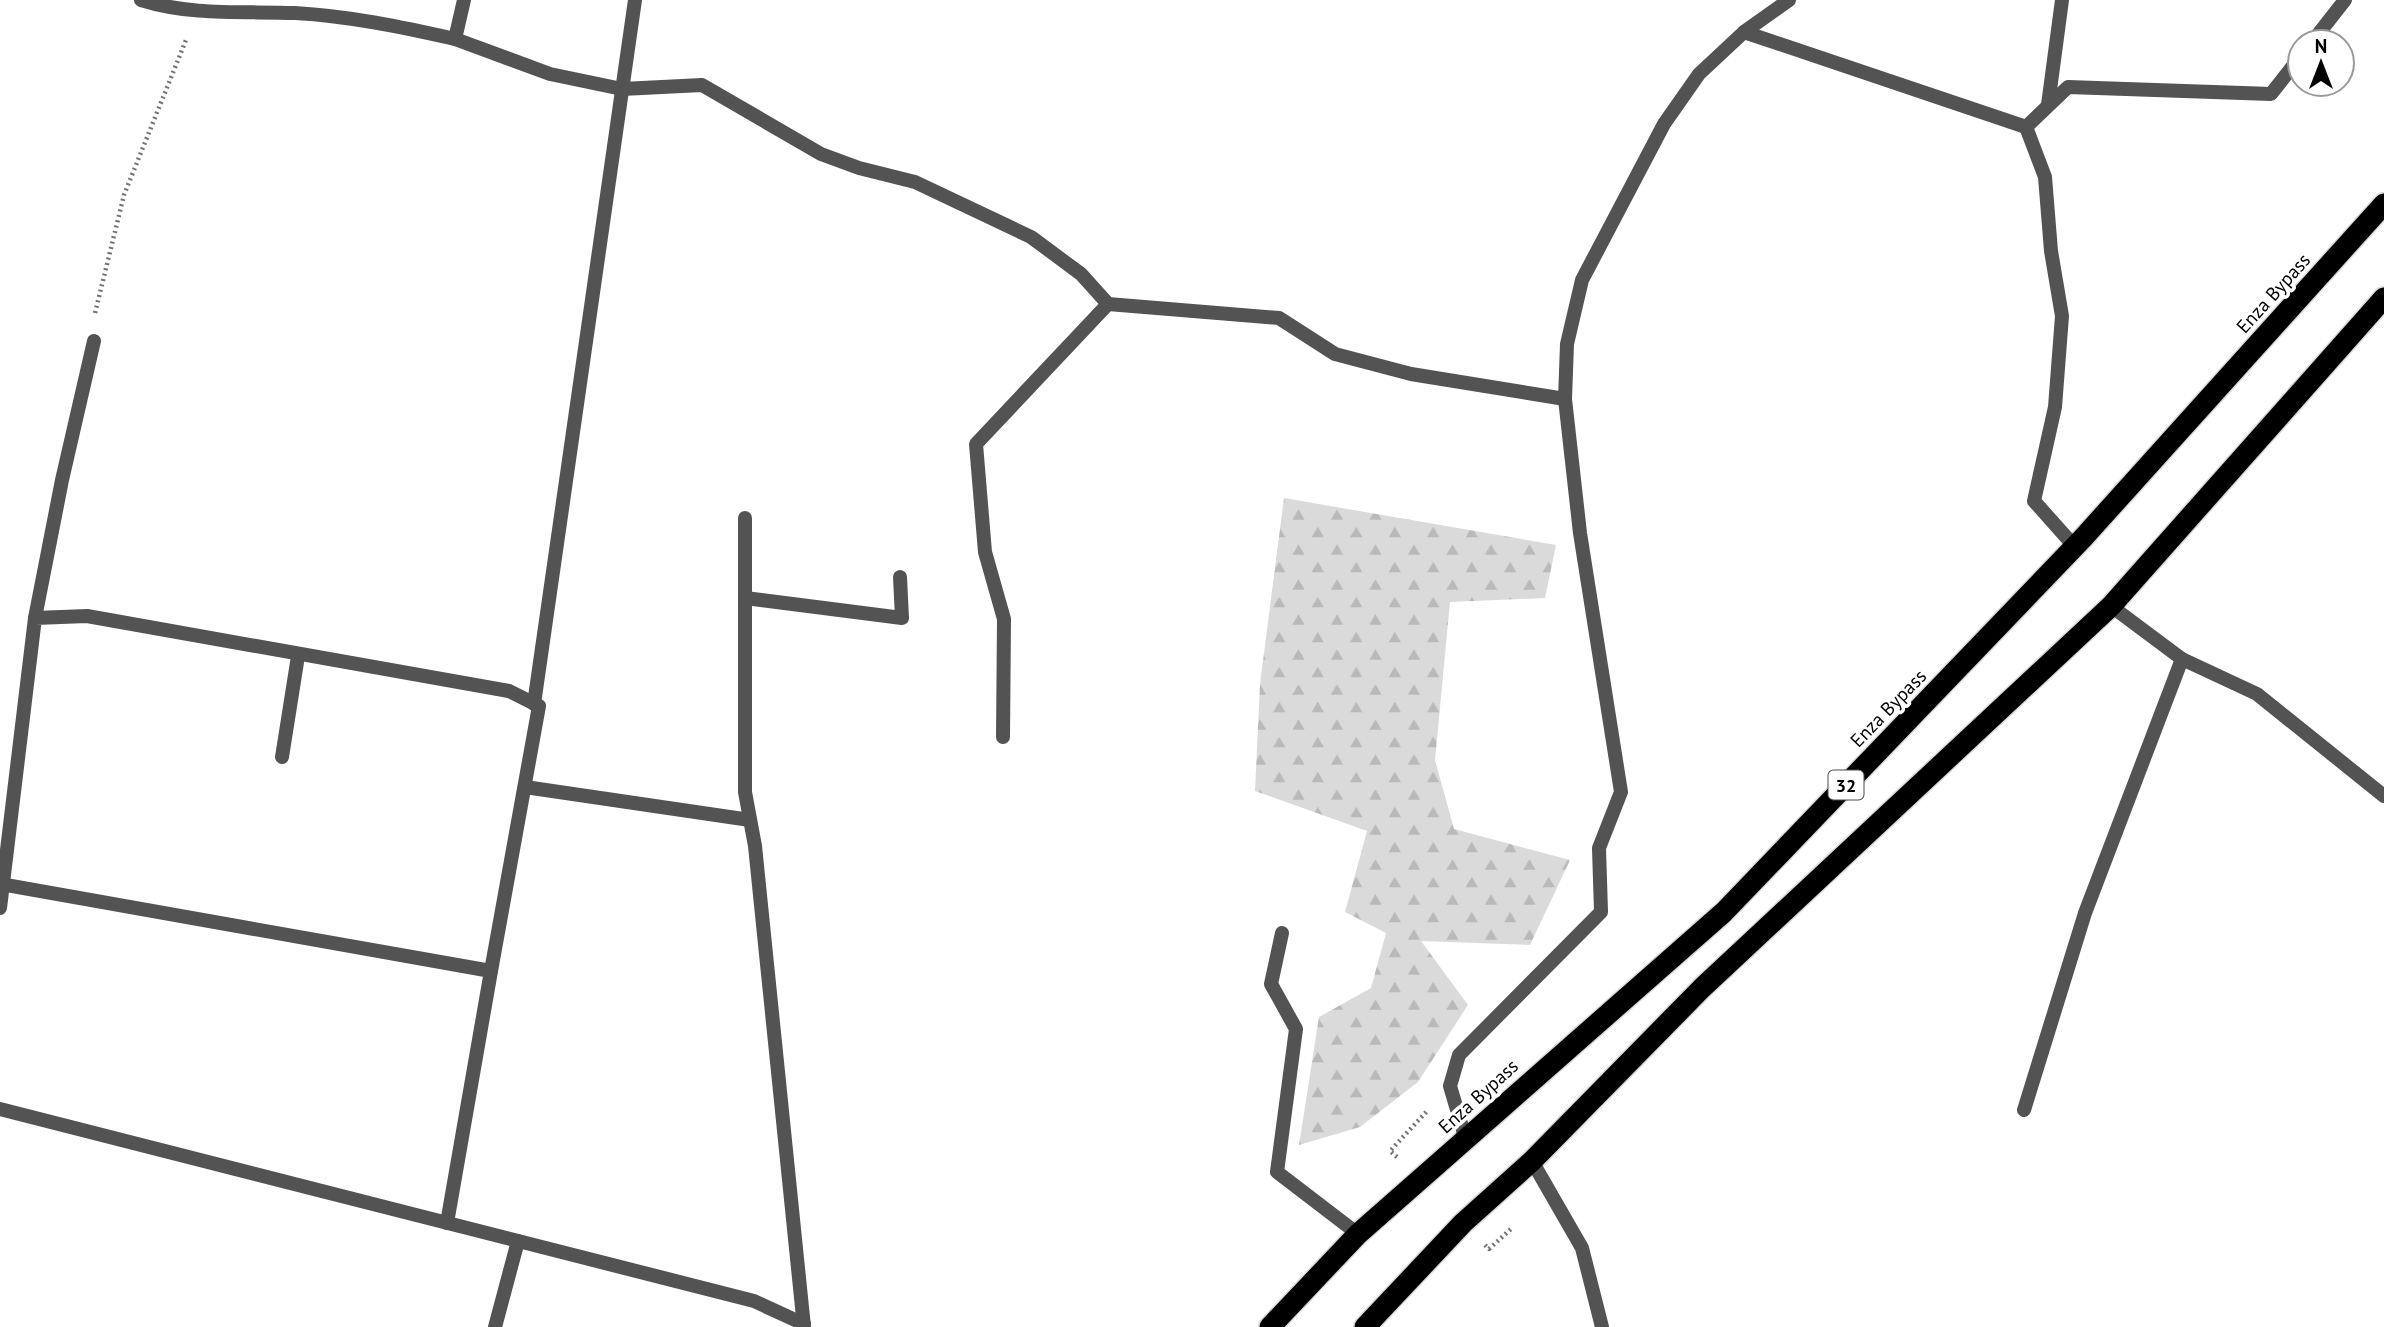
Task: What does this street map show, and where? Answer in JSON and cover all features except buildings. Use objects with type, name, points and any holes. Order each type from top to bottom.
[{"type":"highway","name":"Enza Bypass","points":[[1270,1327],[1358,1234],[1724,912],[2075,547],[2384,204]]},
{"type":"highway","name":"32","points":[[1365,1327],[1464,1223],[1532,1161],[1702,988],[2111,606],[2384,298]]},
{"type":"street","points":[[141,0],[377,22],[455,38],[550,74],[622,89],[702,85],[821,155],[915,182],[1031,237],[1081,274],[1108,304],[1279,318],[1335,354],[1410,374],[1565,399]]},
{"type":"street","points":[[455,38],[464,0]]},
{"type":"street","points":[[534,704],[635,0]]},
{"type":"street","points":[[1465,1138],[1450,1086],[1459,1055],[1601,912],[1599,848],[1622,792],[1580,533],[1565,399],[1567,344],[1582,281],[1664,124],[1699,74],[1744,32],[1789,0]]},
{"type":"street","points":[[2048,105],[2062,0]]},
{"type":"street","points":[[2323,28],[2345,0]]},
{"type":"street","points":[[1744,32],[2025,127],[2045,177],[2051,251],[2062,316],[2055,407],[2034,501],[2075,547]]},
{"type":"street","points":[[2025,127],[2068,87],[2272,94],[2286,76]]},
{"type":"street","points":[[1003,737],[1004,619],[985,552],[976,444],[1108,304]]},
{"type":"street","points":[[0,908],[35,618],[62,480],[94,341]]},
{"type":"street","points":[[745,518],[745,792],[804,1326]]},
{"type":"street","points":[[745,598],[902,618],[900,577]]},
{"type":"street","points":[[2111,606],[2182,659],[2257,694],[2384,796]]},
{"type":"street","points":[[35,618],[87,616],[298,656],[509,691],[539,706],[447,1223]]},
{"type":"street","points":[[282,757],[298,656]]},
{"type":"street","points":[[2024,1110],[2085,913],[2182,659]]},
{"type":"street","points":[[525,787],[750,820]]},
{"type":"street","points":[[2,884],[491,971]]},
{"type":"street","points":[[1282,933],[1271,984],[1296,1029],[1278,1172],[1358,1234]]},
{"type":"street","points":[[0,1109],[754,1301],[804,1326]]},
{"type":"street","points":[[1532,1161],[1582,1248],[1602,1327]]},
{"type":"street","points":[[495,1327],[518,1241]]},
{"type":"path","points":[[94,341],[95,304],[124,195],[198,6]]},
{"type":"green space","points":[[1284,498],[1556,545],[1545,598],[1450,602],[1435,760],[1454,829],[1570,860],[1530,945],[1421,941],[1468,1005],[1418,1082],[1360,1127],[1299,1145],[1319,1017],[1371,988],[1386,933],[1345,912],[1367,831],[1255,791],[1260,684]]}]
